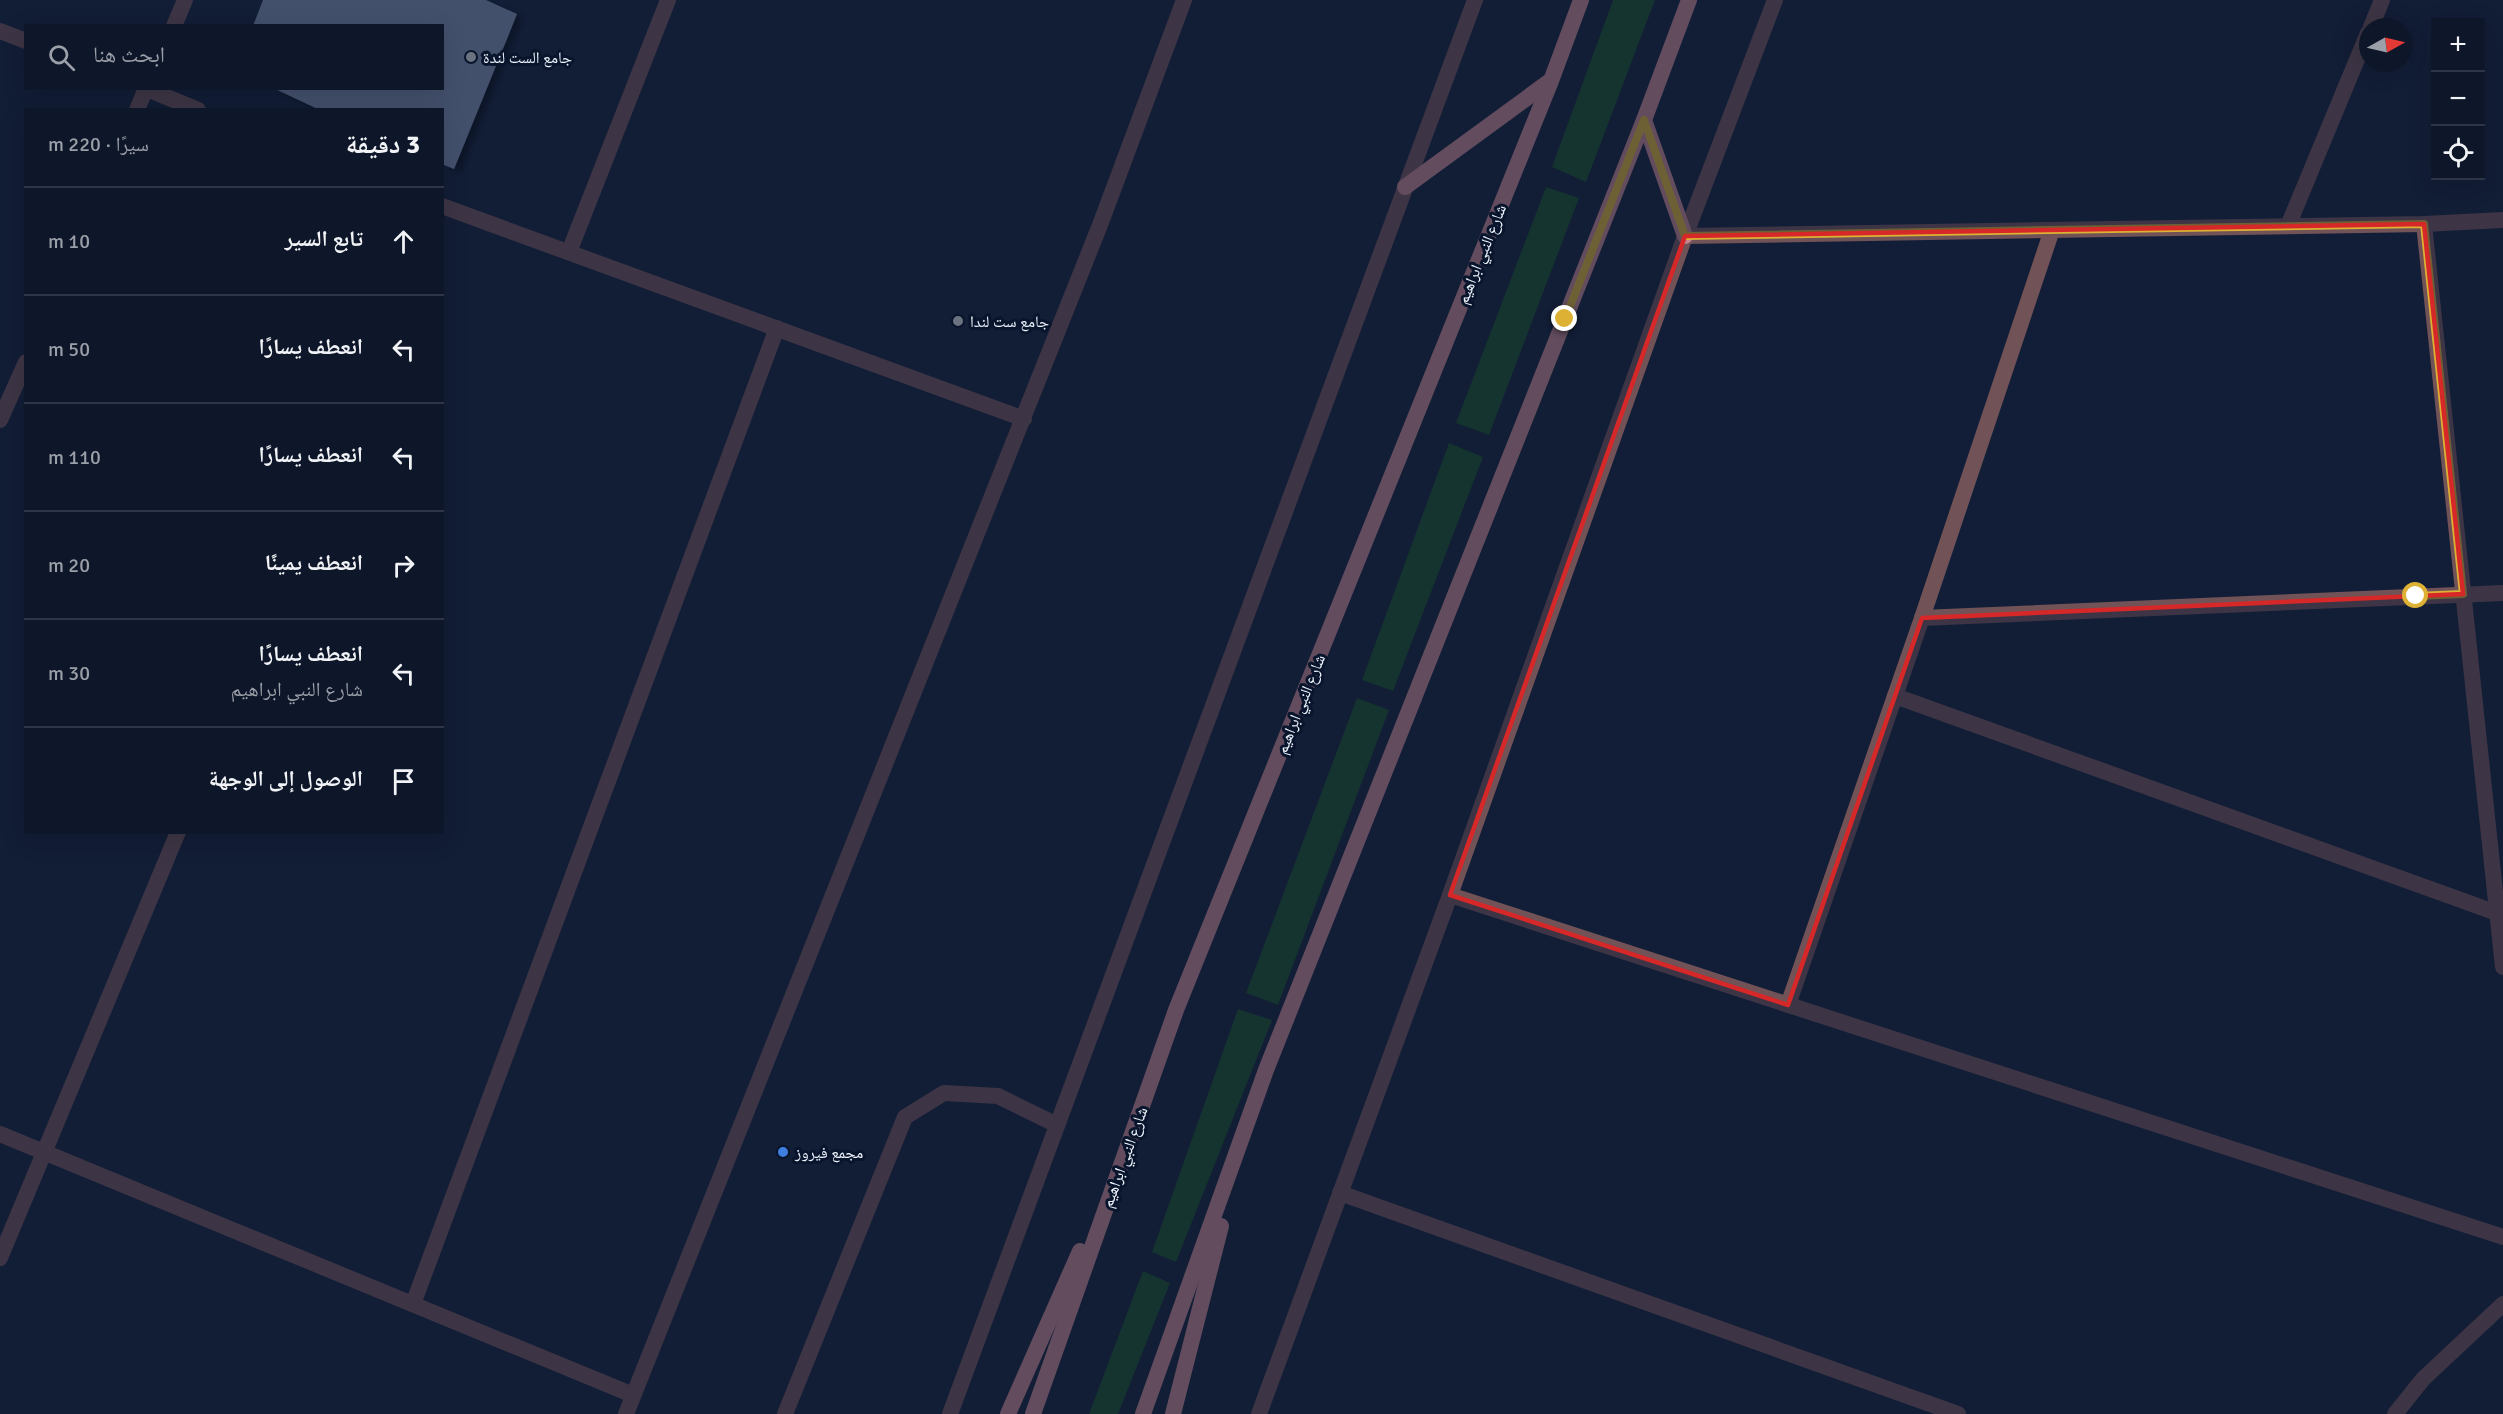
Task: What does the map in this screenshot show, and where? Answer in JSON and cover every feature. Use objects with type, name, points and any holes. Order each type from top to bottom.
[{"type":"main road","name":"شارع النبي ابراهيم","points":[[1033,1414],[1176,1010],[1551,81],[1581,0]]},
{"type":"main road","points":[[1143,1414],[1266,1070],[1644,120],[1689,0]]},
{"type":"main road","points":[[1405,187],[1551,81]]},
{"type":"main road","points":[[1644,120],[1685,236]]},
{"type":"main road","points":[[1008,1414],[1083,1246],[1176,1010]]},
{"type":"main road","points":[[1173,1414],[1216,1243],[1266,1070]]},
{"type":"street","points":[[175,24],[185,0]]},
{"type":"street","points":[[569,252],[668,0]]},
{"type":"street","points":[[626,1414],[1024,419],[1184,0]]},
{"type":"street","points":[[950,1414],[1475,0]]},
{"type":"street","points":[[1259,1414],[1450,895],[1685,236],[1776,0]]},
{"type":"street","points":[[2375,18],[2382,0]]},
{"type":"street","points":[[0,31],[24,40]]},
{"type":"street","points":[[2288,226],[2359,55]]},
{"type":"street","points":[[138,108],[146,90]]},
{"type":"street","points":[[148,90],[193,108]]},
{"type":"street","points":[[444,207],[1024,419]]},
{"type":"street","points":[[1685,236],[2424,224],[2503,220]]},
{"type":"street","points":[[2424,224],[2503,967]]},
{"type":"street","points":[[1788,1005],[1922,618],[2052,230]]},
{"type":"street","points":[[413,1304],[777,328]]},
{"type":"street","points":[[0,420],[24,366]]},
{"type":"street","points":[[1922,618],[2503,593]]},
{"type":"street","points":[[1895,696],[2497,913]]},
{"type":"street","points":[[0,1258],[177,834]]},
{"type":"street","points":[[1450,895],[2503,1237]]},
{"type":"street","points":[[785,1414],[905,1117],[944,1093],[998,1096],[1057,1125]]},
{"type":"street","points":[[0,1134],[633,1395]]},
{"type":"street","points":[[1340,1193],[1958,1414]]},
{"type":"street","points":[[2395,1414],[2423,1379],[2503,1304]]},
{"type":"highlighted area","points":[[2424,224],[2463,594],[1922,618],[1788,1005],[1450,895],[1685,236]]},
{"type":"green space","points":[[1613,0],[1655,0],[1586,182],[1552,167]]},
{"type":"green space","points":[[1546,187],[1579,198],[1489,435],[1456,423]]},
{"type":"green space","points":[[1449,443],[1483,457],[1393,691],[1362,680]]},
{"type":"green space","points":[[1357,698],[1389,710],[1278,1005],[1246,993]]},
{"type":"green space","points":[[1238,1009],[1272,1020],[1176,1262],[1152,1252]]},
{"type":"green space","points":[[1143,1271],[1170,1283],[1118,1414],[1089,1414]]},
{"type":"building","name":"جامع الست لندة","points":[[263,0],[486,0],[517,14],[454,169],[444,165],[444,108],[316,108],[277,90],[444,90],[444,24],[254,24]]},
{"type":"place","name":"جامع الست لندة","points":[[471,57]]},
{"type":"place","name":"جامع ست لندا","points":[[958,321]]},
{"type":"place","name":"مجمع فيروز","points":[[783,1152]]},
{"type":"route","points":[[1565,319],[1644,120],[1685,236],[2424,224],[2463,594],[2416,596]]}]
